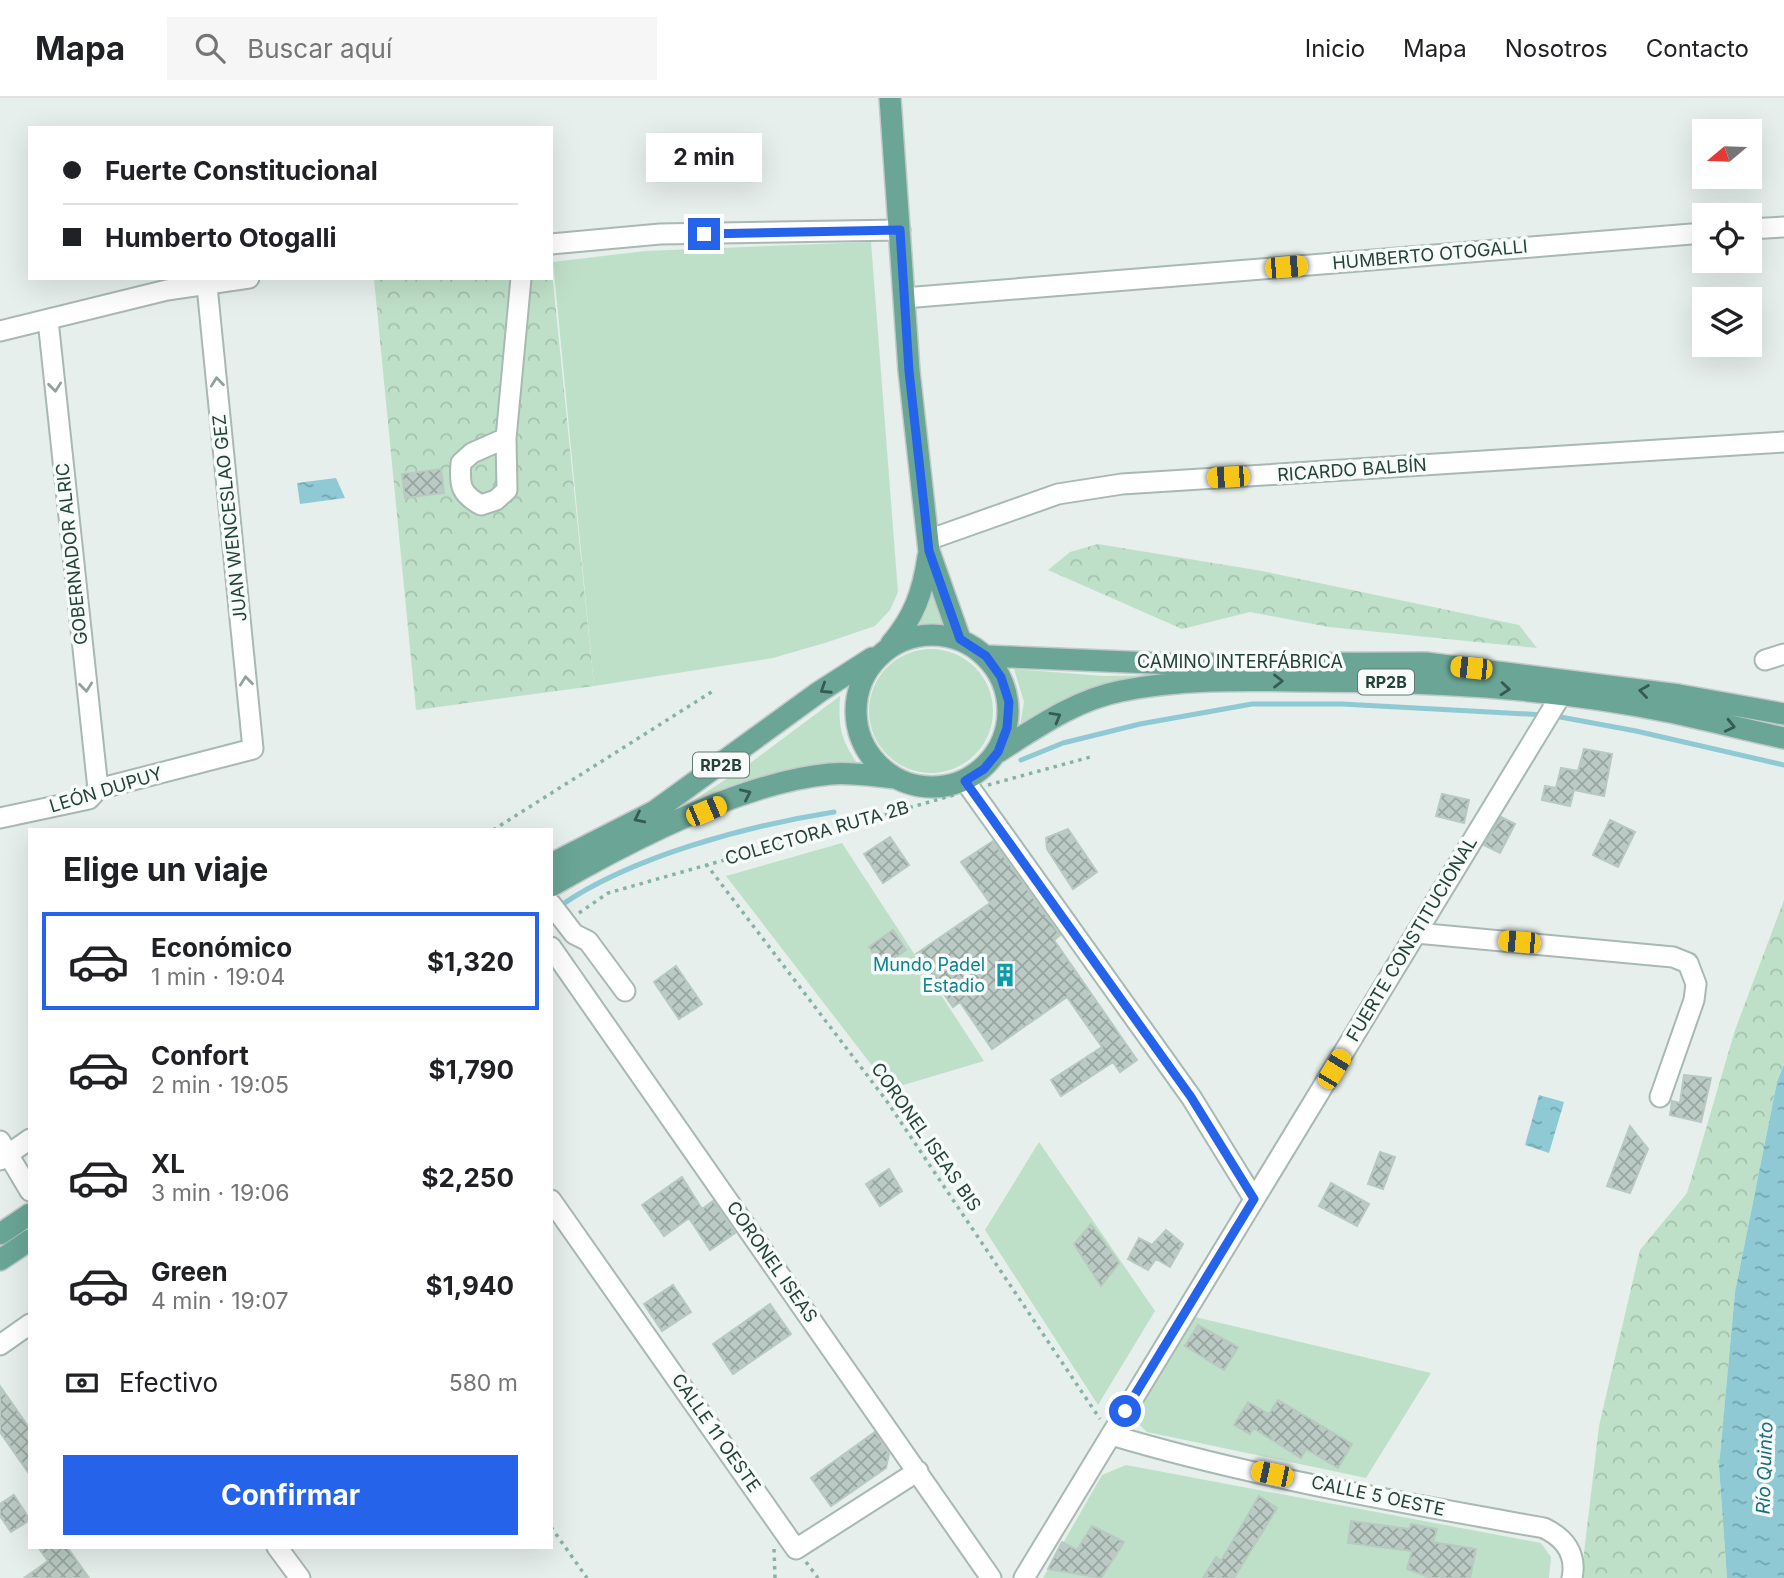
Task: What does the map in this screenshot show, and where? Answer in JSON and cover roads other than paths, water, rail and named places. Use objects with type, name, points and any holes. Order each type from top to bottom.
[{"type":"main road","points":[[885,650],[908,625],[923,592],[928,545],[904,298],[890,98]]},
{"type":"main road","points":[[928,545],[960,639]]},
{"type":"main road","name":"CAMINO INTERFÁBRICA","points":[[553,863],[655,811],[819,692],[885,650],[915,636],[938,634],[960,639],[986,656],[1001,677],[1009,702],[1007,728],[998,752]]},
{"type":"main road","name":"CAMINO INTERFÁBRICA","points":[[885,650],[863,677],[856,699],[856,722],[870,754],[895,778]]},
{"type":"main road","name":"CAMINO INTERFÁBRICA","points":[[986,656],[1175,664],[1426,663],[1679,695],[1784,715]]},
{"type":"main road","name":"CAMINO INTERFÁBRICA","points":[[553,885],[657,831],[763,786],[834,773],[895,778],[917,787],[970,787],[998,752],[1061,713],[1121,691],[1212,682],[1356,681],[1436,684],[1561,695],[1668,712],[1784,738]]},
{"type":"main road","points":[[0,1234],[28,1215]]},
{"type":"main road","points":[[0,1260],[28,1241]]},
{"type":"street","points":[[1762,228],[1784,227]]},
{"type":"street","points":[[553,244],[660,234],[900,230]]},
{"type":"street","name":"HUMBERTO OTOGALLI","points":[[904,298],[1692,234]]},
{"type":"street","points":[[0,331],[167,290],[238,280]]},
{"type":"street","points":[[506,438],[521,280]]},
{"type":"street","name":"JUAN WENCESLAO GEZ","points":[[207,286],[253,749]]},
{"type":"street","name":"GOBERNADOR ALRIC","points":[[48,320],[98,789]]},
{"type":"street","name":"RICARDO BALBÍN","points":[[928,545],[1058,494],[1122,484],[1784,442]]},
{"type":"street","points":[[1765,660],[1784,654]]},
{"type":"street","name":"FUERTE CONSTITUCIONAL","points":[[1024,1578],[1561,695]]},
{"type":"street","name":"LEÓN DUPUY","points":[[0,818],[89,799],[98,789],[253,749]]},
{"type":"street","points":[[970,787],[1191,1097],[1254,1199]]},
{"type":"street","points":[[553,907],[574,934],[588,941],[625,991]]},
{"type":"street","points":[[1416,933],[1673,957],[1688,963],[1696,984],[1694,1000],[1660,1097]]},
{"type":"street","name":"CORONEL ISEAS","points":[[553,950],[991,1578]]},
{"type":"street","points":[[28,1140],[3,1151],[28,1189]]},
{"type":"street","name":"CALLE 11 OESTE","points":[[553,1203],[796,1549],[918,1471]]},
{"type":"street","points":[[0,1345],[28,1325]]},
{"type":"street","name":"CALLE 5 OESTE","points":[[1111,1435],[1163,1451],[1408,1504],[1544,1528],[1563,1537],[1570,1552],[1573,1578]]},
{"type":"street","points":[[278,1549],[300,1578]]},
{"type":"water","points":[[336,478],[345,498],[300,504],[297,483]]},
{"type":"water","name":"Río Quinto","points":[[1784,1064],[1784,1578],[1727,1578],[1719,1466],[1735,1292],[1777,1082]]},
{"type":"water","points":[[1539,1095],[1564,1102],[1549,1153],[1525,1145]]},
{"type":"waterway","points":[[1021,760],[1063,743],[1140,724],[1252,704],[1342,704],[1545,715]]},
{"type":"waterway","points":[[1555,716],[1636,731],[1784,765]]},
{"type":"waterway","points":[[560,906],[589,888],[655,858],[728,835],[834,812]]},
{"type":"place","name":"Mundo Padel Estadio","points":[[1005,975]]}]
